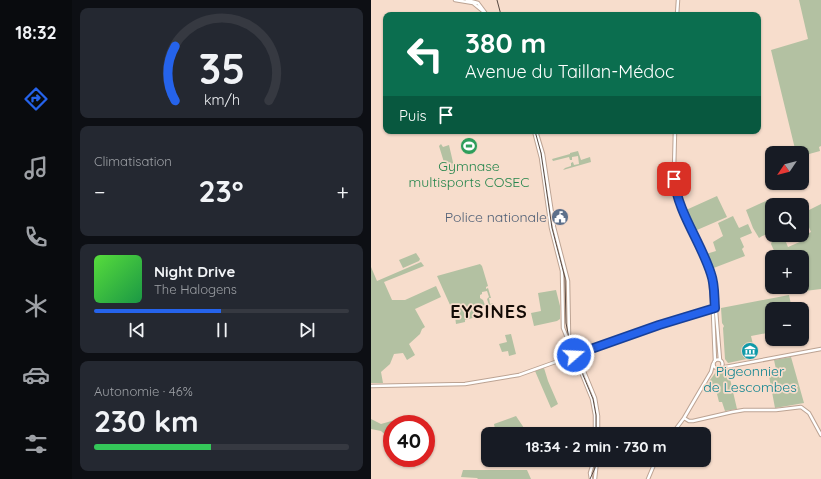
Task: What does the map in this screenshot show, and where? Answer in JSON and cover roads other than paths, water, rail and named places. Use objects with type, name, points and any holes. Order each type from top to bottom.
[{"type":"street","points":[[455,0],[476,2],[481,0]]},
{"type":"street","points":[[467,0],[476,2],[484,12]]},
{"type":"street","points":[[677,12],[678,0]]},
{"type":"street","points":[[476,2],[484,12]]},
{"type":"street","points":[[536,134],[543,154],[554,228],[568,281],[569,333],[575,355]]},
{"type":"street","points":[[536,134],[551,230],[562,270],[563,328],[596,404],[598,416],[597,427]]},
{"type":"street","points":[[675,134],[675,188],[683,211],[702,251],[712,277],[720,360],[726,367]]},
{"type":"street","points":[[371,386],[467,384],[519,375],[659,325],[714,309]]},
{"type":"street","points":[[714,309],[714,367],[726,367],[821,349]]},
{"type":"street","points":[[714,362],[720,360]]},
{"type":"street","points":[[677,427],[711,372],[714,362]]},
{"type":"street","points":[[711,372],[718,368],[722,363]]},
{"type":"street","points":[[684,418],[689,421],[693,421],[744,410],[776,410],[801,407],[809,413],[821,435]]},
{"type":"street","points":[[591,479],[590,473],[592,467]]},
{"type":"street","points":[[595,479],[596,467]]},
{"type":"street","points":[[648,479],[653,467]]},
{"type":"tram line","points":[[497,0],[500,12]]},
{"type":"tram line","points":[[536,134],[541,153],[552,228],[565,278],[566,323],[570,343]]},
{"type":"tram line","points":[[568,339],[593,399],[596,415],[596,427]]},
{"type":"tram line","points":[[590,479],[595,467]]},
{"type":"place","name":"Gymnase multisports COSEC","points":[[469,146]]},
{"type":"place","name":"Police nationale","points":[[560,217]]},
{"type":"place","name":"Pigeonnier de Lescombes","points":[[750,351]]},
{"type":"district","name":"EYSINES","points":[[489,312]]}]
